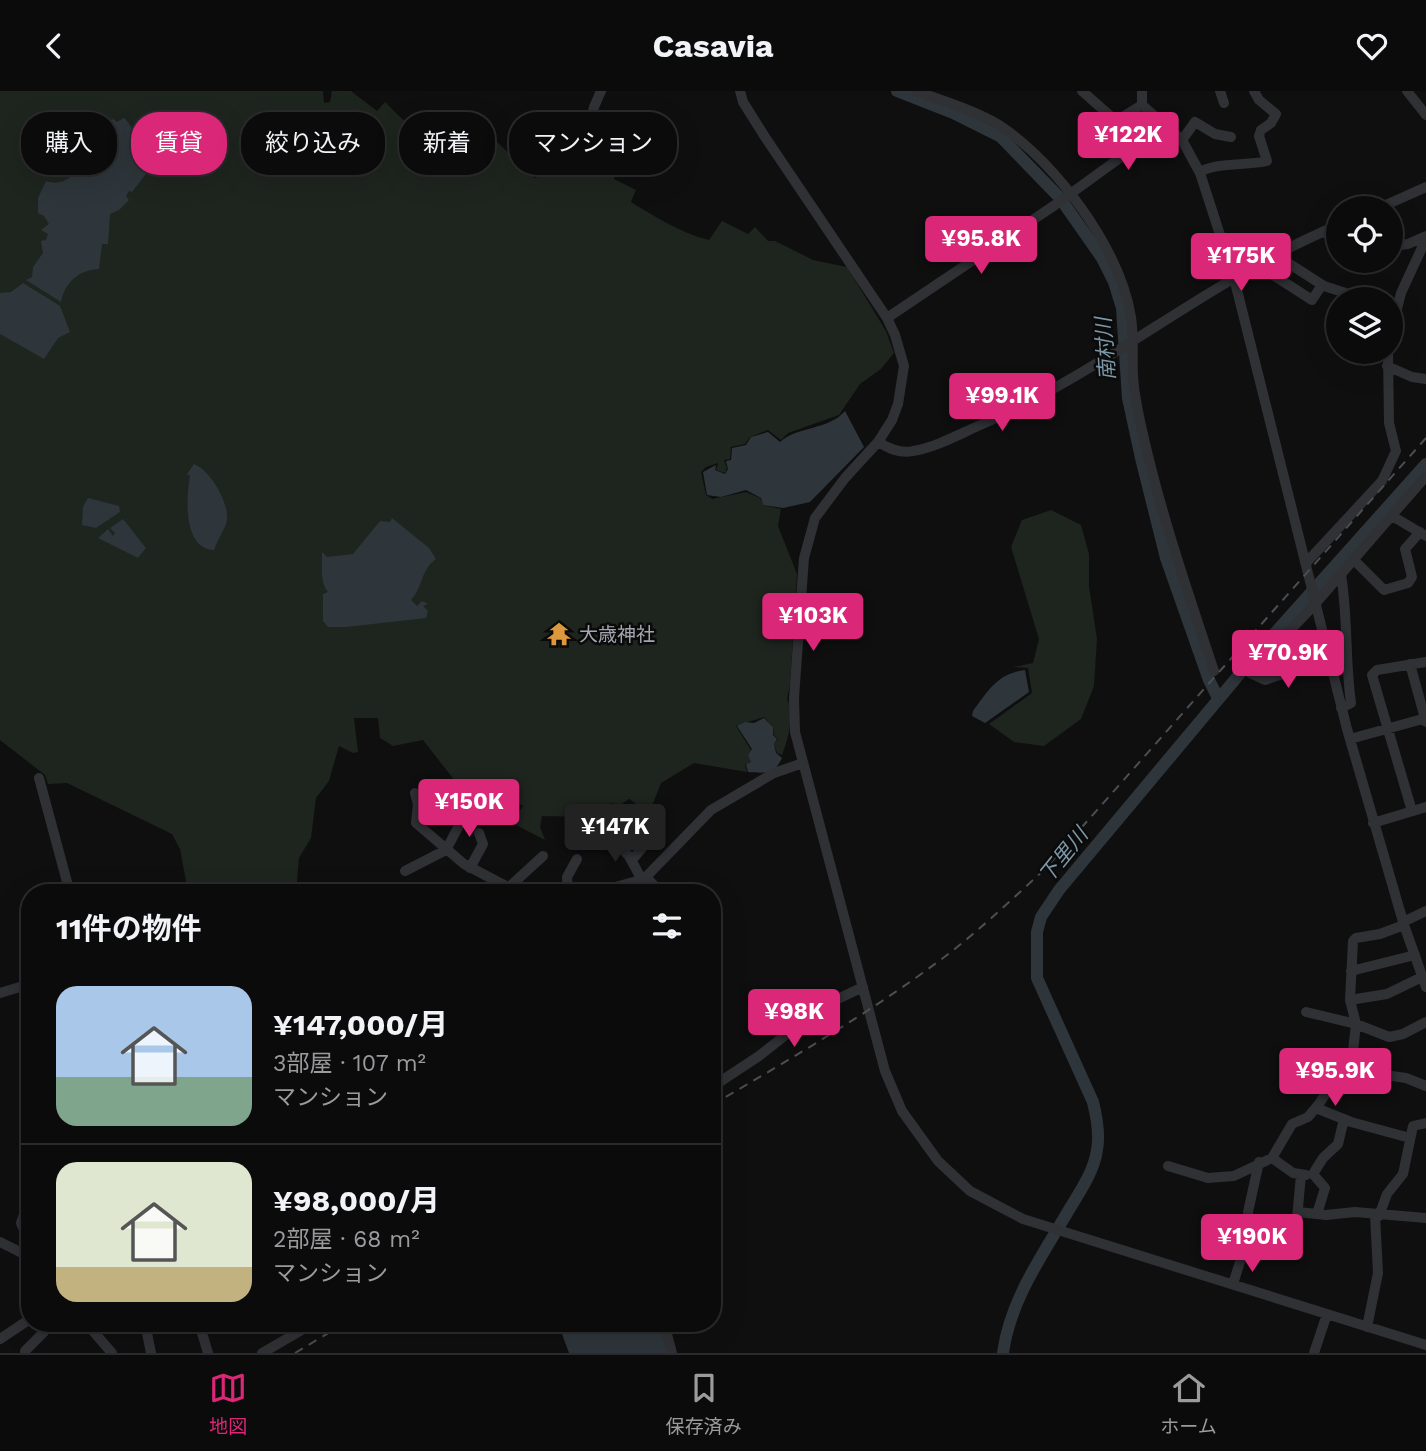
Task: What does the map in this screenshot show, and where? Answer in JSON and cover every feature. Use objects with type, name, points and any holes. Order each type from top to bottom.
[{"type":"street","points":[[593,112],[601,91]]},
{"type":"street","points":[[740,91],[743,102],[765,137],[887,318],[904,366],[898,404],[892,420],[878,442],[845,478],[815,518],[804,558],[794,698],[795,732],[803,763],[886,1070],[902,1111],[925,1144],[970,1191],[1023,1219],[1426,1345]]},
{"type":"street","points":[[916,91],[997,124],[1017,139],[1070,194],[1110,257],[1123,284],[1131,318],[1134,386],[1145,443],[1178,562],[1214,671]]},
{"type":"street","points":[[1082,91],[1116,121],[1142,105]]},
{"type":"street","points":[[1142,91],[1142,105],[1182,140],[1200,172],[1234,278],[1341,708],[1373,823],[1424,982],[1387,994],[1350,1000]]},
{"type":"street","points":[[1220,91],[1224,103]]},
{"type":"street","points":[[1200,172],[1207,167],[1232,164],[1248,166],[1267,161],[1259,136],[1276,114],[1254,91]]},
{"type":"street","points":[[1410,94],[1426,93]]},
{"type":"street","points":[[1410,94],[1426,115]]},
{"type":"street","points":[[887,318],[1055,205],[1139,144],[1157,120]]},
{"type":"street","points":[[1182,140],[1195,122],[1215,134],[1231,137]]},
{"type":"street","points":[[1403,197],[1426,187]]},
{"type":"street","points":[[878,442],[889,449],[912,452],[946,440],[1037,399],[1256,264],[1324,231],[1326,234]]},
{"type":"street","points":[[1403,245],[1426,237]]},
{"type":"street","points":[[1403,290],[1423,255],[1426,237]]},
{"type":"street","points":[[1274,254],[1328,287]]},
{"type":"street","points":[[1256,264],[1312,300],[1322,285]]},
{"type":"street","points":[[1306,562],[1382,481],[1396,451],[1389,422],[1387,366],[1412,377],[1426,379]]},
{"type":"street","points":[[1328,659],[1265,680],[1250,673],[1354,560],[1426,476]]},
{"type":"street","points":[[1354,560],[1384,590],[1408,583],[1412,577],[1405,549],[1423,534],[1392,516]]},
{"type":"street","points":[[1341,574],[1345,600],[1345,661],[1351,703],[1341,708]]},
{"type":"street","points":[[1289,645],[1297,670]]},
{"type":"street","points":[[1412,811],[1372,675],[1377,670],[1426,662]]},
{"type":"street","points":[[1350,739],[1426,719],[1410,664]]},
{"type":"street","points":[[626,884],[644,879],[711,810],[774,773],[803,763]]},
{"type":"street","points":[[39,778],[68,884]]},
{"type":"street","points":[[415,793],[418,804],[416,823],[446,850],[498,884]]},
{"type":"street","points":[[405,871],[446,850],[472,801],[491,815]]},
{"type":"street","points":[[1373,823],[1426,807]]},
{"type":"street","points":[[632,860],[658,829]]},
{"type":"street","points":[[470,867],[483,844],[479,833]]},
{"type":"street","points":[[607,834],[650,884]]},
{"type":"street","points":[[516,884],[543,856]]},
{"type":"street","points":[[567,884],[567,877],[577,859]]},
{"type":"street","points":[[1168,1166],[1218,1179],[1234,1177],[1272,1158],[1292,1124],[1308,1117],[1316,1108],[1353,1051],[1356,1024],[1350,1000],[1356,938],[1380,934],[1426,912]]},
{"type":"street","points":[[1351,971],[1415,955]]},
{"type":"street","points":[[0,993],[21,987]]},
{"type":"street","points":[[721,1081],[759,1056],[821,1007],[863,987]]},
{"type":"street","points":[[1306,1012],[1396,1037],[1426,1021]]},
{"type":"street","points":[[1371,1073],[1406,1078],[1426,1086]]},
{"type":"street","points":[[1316,1108],[1409,1138]]},
{"type":"street","points":[[1313,1174],[1323,1158],[1338,1144],[1344,1119]]},
{"type":"street","points":[[1367,1327],[1378,1273],[1377,1215],[1387,1194],[1403,1174],[1413,1126],[1426,1123]]},
{"type":"street","points":[[1272,1158],[1300,1175],[1313,1174]]},
{"type":"street","points":[[1233,1285],[1251,1227],[1248,1212],[1259,1163]]},
{"type":"street","points":[[1313,1174],[1325,1188],[1317,1214]]},
{"type":"street","points":[[1251,1227],[1272,1230],[1297,1218],[1300,1175]]},
{"type":"street","points":[[1298,1212],[1355,1212],[1426,1218]]},
{"type":"street","points":[[0,1242],[21,1252]]},
{"type":"street","points":[[0,1249],[12,1248]]},
{"type":"street","points":[[1314,1353],[1327,1314]]},
{"type":"street","points":[[21,1325],[4,1337],[25,1352],[44,1332]]},
{"type":"street","points":[[94,1332],[111,1353]]},
{"type":"street","points":[[147,1332],[151,1353]]},
{"type":"street","points":[[202,1332],[208,1353]]},
{"type":"street","points":[[262,1353],[298,1332]]},
{"type":"street","points":[[666,1332],[672,1353]]},
{"type":"shaded area","points":[[0,91],[323,91],[324,103],[330,102],[332,91],[351,91],[377,111],[385,102],[399,116],[399,175],[495,175],[495,140],[509,154],[509,175],[531,175],[534,178],[545,175],[615,175],[614,179],[636,190],[631,202],[668,224],[698,237],[709,240],[722,221],[748,234],[755,227],[768,241],[775,241],[813,260],[847,267],[886,331],[894,353],[881,369],[860,384],[839,415],[788,433],[781,440],[768,430],[750,437],[745,444],[731,447],[730,459],[724,460],[727,468],[725,473],[716,470],[718,463],[701,472],[706,495],[712,499],[746,492],[760,498],[763,505],[781,509],[778,526],[797,574],[787,699],[791,719],[782,755],[777,753],[774,744],[778,739],[774,735],[773,727],[764,717],[736,726],[751,750],[748,755],[751,762],[745,764],[747,772],[694,763],[661,783],[652,806],[641,807],[629,799],[620,805],[610,803],[608,818],[601,828],[584,824],[580,817],[542,816],[540,827],[545,840],[512,823],[523,806],[505,796],[500,804],[493,805],[489,810],[480,803],[478,795],[462,790],[423,740],[393,746],[380,738],[378,718],[354,718],[358,752],[353,753],[339,746],[329,781],[316,798],[311,838],[299,858],[297,884],[187,884],[180,849],[172,834],[67,783],[48,784],[45,775],[0,740]]},
{"type":"shaded area","points":[[124,118],[131,128],[131,175],[145,175],[132,192],[129,191],[126,196],[129,200],[119,210],[110,214],[108,244],[102,244],[99,269],[74,278],[61,302],[26,280],[32,277],[33,267],[43,253],[41,241],[46,240],[48,234],[41,230],[49,224],[44,216],[38,213],[38,198],[46,181],[57,183],[73,175],[117,175],[117,122]]},
{"type":"shaded area","points":[[23,283],[60,306],[70,332],[58,338],[44,359],[0,334],[0,293],[11,292]]},
{"type":"shaded area","points":[[845,411],[864,447],[810,502],[783,508],[763,505],[761,498],[746,490],[721,497],[707,495],[703,472],[716,465],[715,470],[725,474],[728,469],[726,461],[731,460],[732,448],[746,445],[751,437],[768,432],[780,442],[796,433],[831,422]]},
{"type":"shaded area","points":[[194,464],[212,480],[222,496],[227,513],[226,523],[214,550],[197,541],[189,521],[190,476],[187,474]]},
{"type":"shaded area","points":[[88,498],[119,506],[120,512],[96,528],[82,525],[83,507]]},
{"type":"shaded area","points":[[1051,510],[1081,525],[1089,554],[1089,586],[1097,639],[1094,686],[1081,719],[1044,746],[1014,742],[989,724],[1032,693],[1028,668],[1013,667],[1033,663],[1039,639],[1011,547],[1022,520]]},
{"type":"shaded area","points":[[392,518],[429,548],[436,559],[427,568],[411,600],[417,606],[422,601],[428,604],[423,606],[428,611],[426,618],[328,627],[323,621],[323,594],[328,592],[323,579],[322,552],[327,557],[353,554],[380,521],[390,522]]},
{"type":"shaded area","points":[[123,519],[146,548],[138,558],[98,538],[108,529],[113,536],[115,533],[110,528]]},
{"type":"shaded area","points":[[1025,670],[1029,692],[985,723],[972,716],[994,684],[1007,675]]},
{"type":"shaded area","points":[[764,718],[773,727],[773,735],[777,739],[774,744],[776,753],[782,758],[776,768],[769,772],[748,772],[746,764],[751,762],[748,755],[752,749],[737,726]]},
{"type":"shaded area","points":[[561,1332],[664,1332],[670,1353],[569,1353]]},
{"type":"waterway","name":"南村川","points":[[897,91],[953,113],[1001,137],[1060,198],[1102,258],[1114,282],[1122,308],[1128,398],[1166,558],[1209,680],[1218,698]]},
{"type":"waterway","name":"下里川","points":[[1003,1353],[1020,1295],[1086,1180],[1098,1144],[1098,1126],[1093,1102],[1037,978],[1037,932],[1041,917],[1059,890],[1258,652],[1426,464]]},
{"type":"railway","points":[[721,1100],[832,1033],[919,976],[972,935],[1044,870],[1426,438]]},
{"type":"railway","points":[[295,1353],[330,1332]]},
{"type":"place","name":"大歳神社","points":[[559,634]]}]
